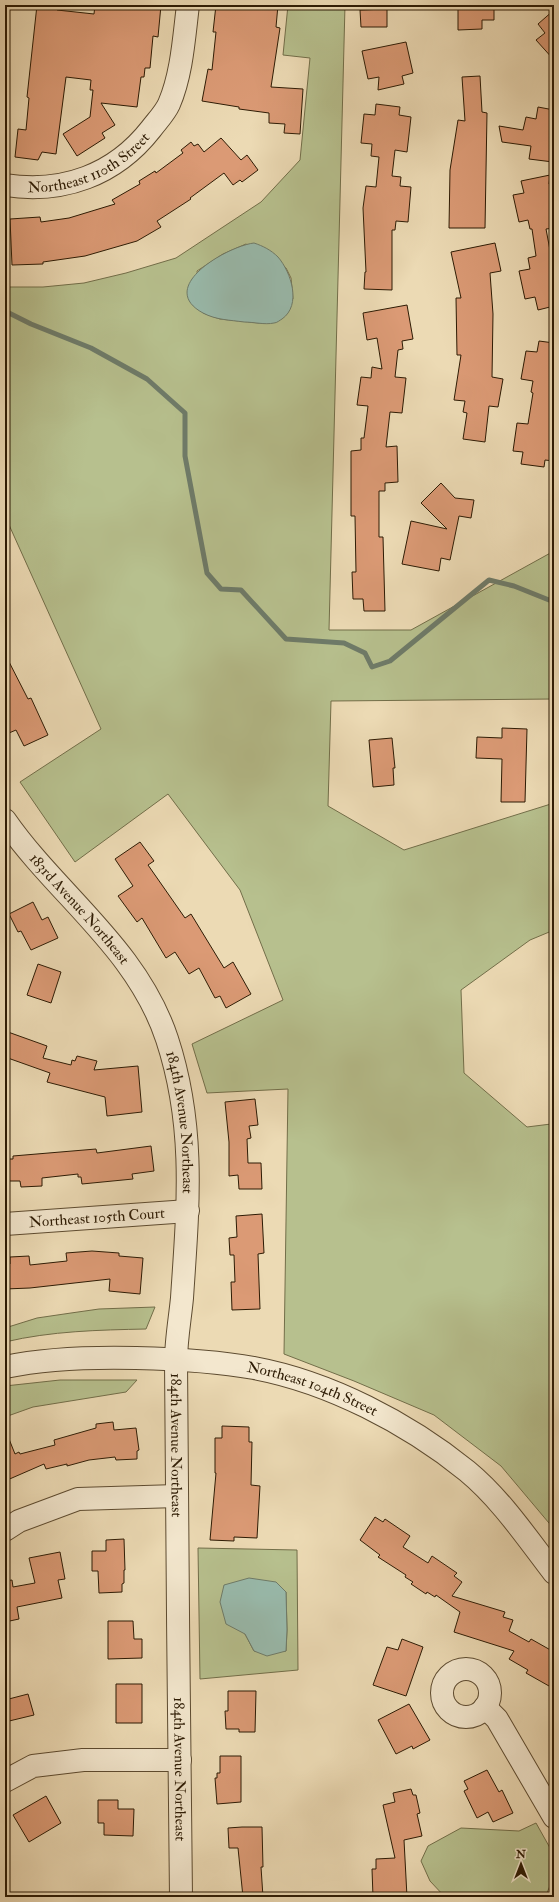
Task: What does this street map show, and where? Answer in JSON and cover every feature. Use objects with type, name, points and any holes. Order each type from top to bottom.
[{"type":"street","name":"Northeast 110th Street","points":[[5,186],[51,188],[74,182],[102,172],[144,137],[169,105],[178,74],[188,5]]},
{"type":"street","name":"183rd Avenue Northeast","points":[[5,820],[36,859],[94,921],[118,950],[149,1000]]},
{"type":"street","name":"184th Avenue Northeast","points":[[149,1000],[166,1037],[182,1095],[188,1149],[188,1211],[176,1359],[181,1897]]},
{"type":"street","name":"Northeast 105th Court","points":[[5,1224],[188,1211]]},
{"type":"street","name":"Northeast 104th Street","points":[[5,1367],[24,1363],[98,1357],[176,1359],[255,1369],[315,1385],[380,1413],[430,1444],[468,1472],[504,1508],[554,1573]]},
{"type":"street","points":[[5,1530],[18,1521],[78,1499],[177,1496]]},
{"type":"street","points":[[485,1707],[497,1719],[554,1816]]},
{"type":"street","points":[[5,1781],[33,1766],[84,1760],[180,1760]]},
{"type":"green space","points":[[288,5],[345,5],[329,630],[411,630],[554,551],[554,699],[331,701],[328,806],[404,850],[554,803],[554,930],[530,940],[461,990],[464,1073],[527,1127],[551,1124],[554,1154],[554,1529],[501,1466],[434,1415],[354,1381],[284,1354],[288,1089],[207,1093],[192,1044],[283,1000],[240,890],[168,794],[75,862],[20,782],[101,729],[5,516],[5,284],[9,287],[43,287],[84,283],[126,273],[176,258],[261,202],[300,160],[310,58],[283,55]],"holes":[[[246,244],[286,268],[291,278],[293,299],[259,323],[220,319],[203,313],[197,271],[223,254]]]},
{"type":"green space","points":[[155,1307],[146,1329],[57,1333],[5,1342],[5,1328],[37,1318],[99,1309]]},
{"type":"green space","points":[[60,1380],[137,1380],[126,1392],[33,1407],[5,1417],[5,1386]]},
{"type":"green space","points":[[198,1548],[297,1550],[298,1670],[200,1679]],"holes":[[[286,1592],[286,1651],[254,1651],[245,1634]]]},
{"type":"green space","points":[[536,1823],[554,1855],[554,1877],[545,1897],[445,1897],[430,1881],[421,1861],[428,1846],[461,1828],[519,1831]]},
{"type":"shaded area","points":[[254,243],[273,252],[283,263],[287,271],[293,297],[292,306],[282,319],[275,323],[267,324],[223,319],[203,313],[190,303],[187,292],[191,280],[201,269],[228,252]]},
{"type":"shaded area","points":[[249,1578],[276,1582],[286,1592],[286,1651],[267,1656],[254,1651],[245,1634],[226,1624],[220,1602],[224,1585]]},
{"type":"building","points":[[37,5],[57,5],[57,10],[94,14],[95,5],[161,5],[158,37],[153,36],[150,68],[145,68],[144,77],[141,77],[137,107],[101,103],[115,125],[102,133],[105,138],[77,156],[63,134],[90,117],[93,90],[90,90],[91,80],[66,77],[56,154],[42,152],[38,160],[15,157],[18,129],[26,130],[29,98],[27,97]]},
{"type":"building","points":[[216,5],[278,5],[276,27],[280,28],[271,87],[303,89],[300,134],[284,133],[285,124],[269,123],[269,113],[239,109],[239,107],[202,101],[208,69],[212,70],[216,32],[213,32]]},
{"type":"building","points":[[458,5],[494,5],[494,20],[482,20],[482,29],[458,30]]},
{"type":"building","points":[[387,9],[387,27],[361,27],[360,10]]},
{"type":"building","points":[[554,10],[554,60],[536,40],[545,33],[538,24]]},
{"type":"building","points":[[406,42],[413,73],[402,76],[404,84],[378,90],[379,77],[368,79],[362,51]]},
{"type":"building","points":[[480,76],[482,112],[487,113],[485,228],[449,228],[450,170],[458,120],[465,121],[462,77]]},
{"type":"building","points":[[376,104],[400,107],[399,115],[411,117],[407,152],[395,150],[392,176],[401,177],[400,186],[411,187],[408,222],[396,221],[395,230],[392,230],[392,290],[364,289],[366,272],[363,208],[366,186],[376,187],[379,157],[371,156],[372,144],[361,143],[364,114],[375,115]]},
{"type":"building","points":[[538,107],[554,110],[553,162],[529,159],[531,146],[502,142],[499,126],[523,130],[526,117],[536,119]]},
{"type":"building","points":[[221,138],[241,160],[247,155],[258,170],[242,182],[240,180],[233,185],[224,173],[190,198],[191,199],[157,221],[161,227],[137,241],[85,256],[43,262],[43,264],[12,265],[10,219],[40,217],[41,222],[69,218],[115,204],[112,200],[140,184],[139,181],[155,171],[156,173],[183,153],[181,150],[191,142],[194,146],[198,144],[204,152]]},
{"type":"building","points":[[550,175],[549,184],[554,183],[554,228],[546,229],[552,261],[554,261],[554,306],[538,310],[535,297],[525,299],[519,271],[530,269],[528,258],[536,256],[532,229],[530,229],[528,220],[519,222],[513,195],[524,193],[521,181]]},
{"type":"building","points":[[495,243],[501,271],[490,273],[493,314],[492,377],[503,379],[498,407],[489,406],[485,442],[463,439],[467,413],[463,412],[465,401],[454,400],[461,355],[457,355],[456,298],[461,298],[451,252]]},
{"type":"building","points":[[407,305],[413,339],[402,341],[403,349],[398,350],[395,377],[406,378],[402,413],[390,412],[386,447],[397,446],[398,482],[385,483],[385,491],[379,491],[379,537],[383,537],[385,611],[364,611],[363,599],[353,599],[352,572],[356,572],[355,516],[351,516],[351,451],[361,450],[361,438],[364,438],[368,406],[357,405],[361,377],[371,378],[372,367],[382,369],[377,338],[367,340],[363,313]]},
{"type":"building","points":[[539,341],[554,343],[554,395],[551,425],[554,425],[554,461],[545,460],[544,467],[521,464],[523,452],[513,451],[517,423],[528,424],[533,393],[531,392],[533,381],[521,379],[526,351],[537,352]]},
{"type":"building","points":[[441,483],[455,498],[474,500],[471,518],[459,516],[450,560],[441,558],[439,571],[402,564],[411,521],[447,529],[421,503]]},
{"type":"building","points":[[5,654],[28,699],[31,698],[48,735],[24,746],[16,730],[9,733],[5,725]]},
{"type":"building","points":[[502,728],[527,729],[525,802],[501,802],[502,759],[476,758],[477,737],[502,738]]},
{"type":"building","points":[[392,738],[395,768],[393,768],[394,785],[373,787],[369,740]]},
{"type":"building","points":[[140,842],[154,861],[148,865],[185,918],[191,914],[224,968],[233,962],[251,994],[226,1008],[220,996],[215,998],[199,968],[189,974],[175,952],[166,958],[142,918],[137,922],[118,896],[133,886],[115,859]]},
{"type":"building","points":[[33,902],[42,920],[48,917],[58,938],[31,950],[21,931],[18,932],[9,914]]},
{"type":"building","points":[[38,964],[61,972],[51,1003],[27,995]]},
{"type":"building","points":[[8,1032],[47,1046],[43,1058],[71,1065],[72,1060],[75,1061],[77,1056],[97,1061],[94,1070],[138,1066],[142,1112],[107,1116],[105,1097],[47,1082],[50,1073],[5,1057],[5,1040]]},
{"type":"building","points":[[255,1099],[258,1125],[249,1126],[251,1138],[247,1139],[248,1163],[261,1163],[262,1189],[239,1189],[238,1175],[229,1176],[229,1142],[225,1102]]},
{"type":"building","points":[[151,1146],[154,1171],[132,1174],[133,1179],[82,1184],[81,1177],[78,1177],[78,1174],[42,1178],[42,1186],[21,1187],[20,1181],[5,1181],[5,1159],[13,1159],[13,1156],[96,1149],[97,1153]]},
{"type":"building","points":[[262,1214],[264,1253],[258,1254],[260,1309],[232,1310],[231,1282],[235,1282],[234,1255],[230,1255],[229,1238],[237,1237],[236,1216]]},
{"type":"building","points":[[92,1251],[119,1253],[119,1256],[143,1258],[140,1294],[109,1291],[110,1279],[30,1288],[5,1289],[5,1264],[10,1264],[10,1257],[29,1256],[30,1265],[67,1261],[66,1253]]},
{"type":"building","points":[[113,1422],[114,1430],[136,1428],[139,1450],[137,1451],[137,1459],[116,1460],[115,1457],[89,1460],[67,1466],[67,1464],[46,1469],[44,1464],[5,1481],[5,1429],[15,1454],[19,1452],[20,1454],[55,1445],[54,1440],[96,1428],[96,1424]]},
{"type":"building","points":[[222,1426],[249,1427],[249,1442],[252,1442],[251,1485],[260,1486],[257,1538],[234,1537],[234,1541],[210,1540],[216,1473],[215,1438],[222,1438]]},
{"type":"building","points":[[375,1517],[383,1522],[385,1519],[410,1536],[403,1547],[428,1563],[432,1556],[457,1573],[454,1576],[462,1582],[452,1596],[505,1612],[503,1617],[513,1620],[509,1631],[529,1642],[531,1639],[554,1652],[554,1677],[549,1686],[526,1673],[528,1670],[509,1659],[514,1651],[454,1632],[460,1612],[436,1595],[435,1597],[427,1592],[426,1594],[411,1584],[413,1582],[405,1577],[406,1575],[378,1557],[380,1555],[360,1540]]},
{"type":"building","points":[[124,1539],[125,1570],[122,1592],[99,1593],[98,1571],[92,1571],[92,1551],[106,1551],[106,1540]]},
{"type":"building","points":[[60,1552],[65,1579],[58,1580],[62,1598],[17,1607],[19,1619],[5,1622],[5,1581],[12,1580],[13,1587],[35,1583],[29,1558]]},
{"type":"building","points":[[108,1621],[133,1621],[134,1639],[142,1639],[142,1658],[108,1659]]},
{"type":"building","points":[[402,1639],[423,1647],[406,1696],[373,1685],[387,1647],[398,1650]]},
{"type":"building","points":[[116,1684],[142,1684],[142,1723],[116,1723]]},
{"type":"building","points":[[228,1691],[256,1691],[255,1732],[239,1732],[239,1729],[226,1729],[225,1711],[228,1711]]},
{"type":"building","points":[[28,1694],[34,1715],[5,1722],[5,1700]]},
{"type":"building","points":[[409,1704],[430,1740],[413,1749],[412,1746],[396,1754],[378,1720]]},
{"type":"building","points":[[220,1756],[241,1756],[241,1802],[217,1804],[215,1778],[217,1778],[217,1773],[220,1773]]},
{"type":"building","points":[[487,1770],[499,1792],[502,1790],[513,1813],[493,1822],[488,1812],[477,1818],[464,1791],[468,1789],[464,1781]]},
{"type":"building","points":[[411,1789],[413,1795],[416,1795],[420,1813],[417,1814],[422,1836],[404,1840],[407,1897],[373,1897],[372,1869],[376,1869],[376,1859],[395,1858],[383,1805],[395,1802],[393,1793]]},
{"type":"building","points":[[46,1796],[61,1823],[29,1842],[13,1815]]},
{"type":"building","points":[[98,1800],[118,1800],[118,1809],[134,1809],[133,1836],[104,1835],[104,1823],[98,1823]]},
{"type":"building","points":[[262,1827],[263,1867],[261,1867],[263,1897],[243,1897],[238,1848],[229,1848],[228,1828]]},
{"type":"waterway","points":[[5,311],[31,324],[91,348],[147,379],[185,413],[185,456],[207,573],[221,589],[241,590],[286,639],[344,643],[365,653],[372,667],[390,661],[489,580],[514,586],[554,602]]}]
